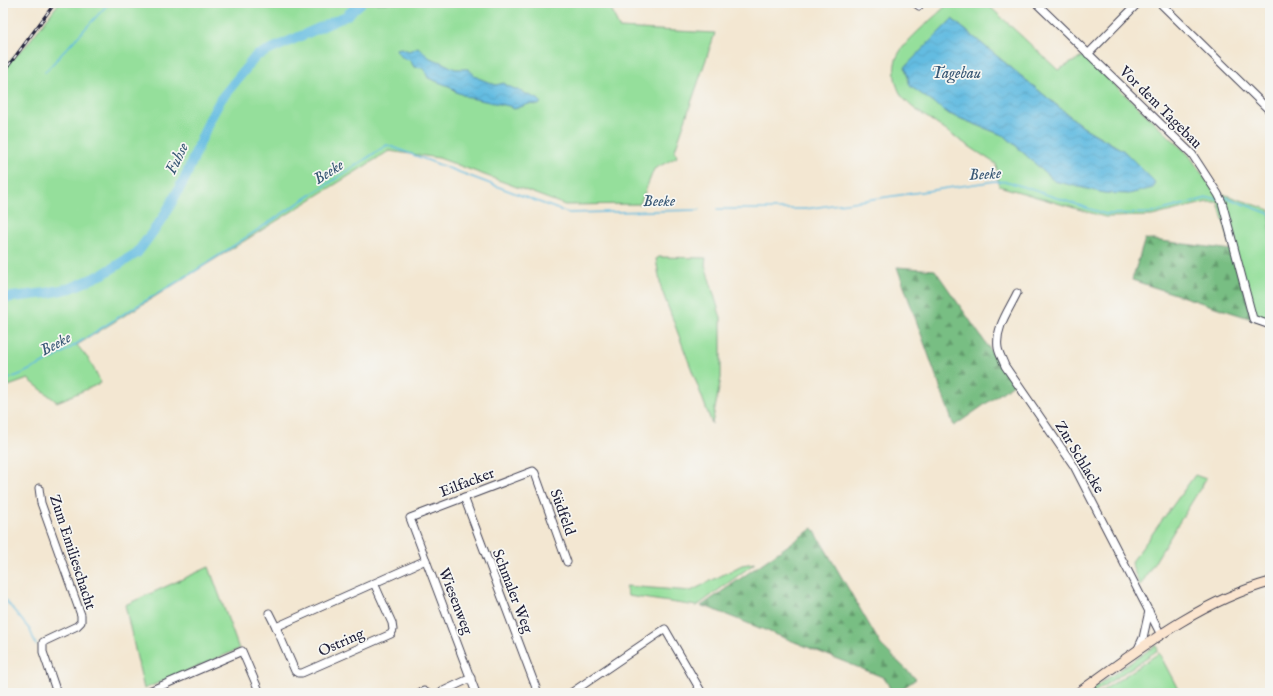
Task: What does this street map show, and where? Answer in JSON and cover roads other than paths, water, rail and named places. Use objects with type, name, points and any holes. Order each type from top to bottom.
[{"type":"street","name":"Vor dem Tagebau","points":[[1036,3],[1192,154],[1222,202],[1253,319],[1270,325]]},
{"type":"street","points":[[1088,54],[1138,3]]},
{"type":"street","points":[[1160,3],[1270,110]]},
{"type":"street","name":"Zur Schlacke","points":[[1017,293],[1002,321],[999,335],[998,347],[1005,366],[1074,466],[1161,635]]},
{"type":"street","name":"Eilfacker","points":[[410,518],[533,471]]},
{"type":"street","name":"Südfeld","points":[[533,471],[567,562]]},
{"type":"street","name":"Zum Emilieschacht","points":[[39,488],[41,503],[81,615],[81,622],[77,626],[43,642],[43,652],[58,693]]},
{"type":"street","name":"Schmaler Weg","points":[[464,497],[538,693]]},
{"type":"street","name":"Wiesenweg","points":[[410,518],[476,693]]},
{"type":"street","points":[[276,627],[426,560]]},
{"type":"street","points":[[1078,693],[1161,635],[1217,602],[1270,582]]},
{"type":"street","name":"Ostring","points":[[269,613],[295,671],[302,673],[391,634],[393,630],[392,623],[374,583]]},
{"type":"street","points":[[1137,651],[1143,638],[1149,611]]},
{"type":"street","points":[[571,693],[665,629],[702,693]]},
{"type":"street","points":[[145,693],[242,651],[260,693]]},
{"type":"street","points":[[439,693],[471,678]]},
{"type":"street","points":[[418,693],[424,691],[427,693]]},
{"type":"water","name":"Tagebau","points":[[952,19],[1083,127],[1124,151],[1154,181],[1155,185],[1153,188],[1129,194],[1104,193],[1054,181],[1005,136],[949,114],[910,86],[905,67]]},
{"type":"water","points":[[418,47],[430,58],[455,69],[468,69],[478,78],[496,85],[504,83],[538,99],[541,102],[539,105],[529,104],[514,109],[509,106],[470,98],[456,92],[451,87],[428,78],[422,68],[414,67],[410,60],[405,59],[398,54],[396,49],[401,48],[409,51]]},
{"type":"waterway","points":[[45,72],[109,3]]},
{"type":"waterway","name":"Fuhse","points":[[3,298],[47,293],[71,288],[103,274],[137,253],[163,218],[185,178],[209,121],[221,99],[256,56],[346,16],[361,3]]},
{"type":"waterway","name":"Beeke","points":[[3,381],[56,357],[195,271],[387,145],[568,213],[699,210]]},
{"type":"waterway","name":"Beeke","points":[[717,209],[805,209],[995,181],[1009,182],[1105,214],[1152,213],[1207,198],[1217,198]]},
{"type":"waterway","name":"Beeke","points":[[1223,198],[1228,198],[1270,214]]},
{"type":"waterway","points":[[3,597],[30,630],[36,645]]},
{"type":"railway","points":[[3,73],[55,3]]}]
